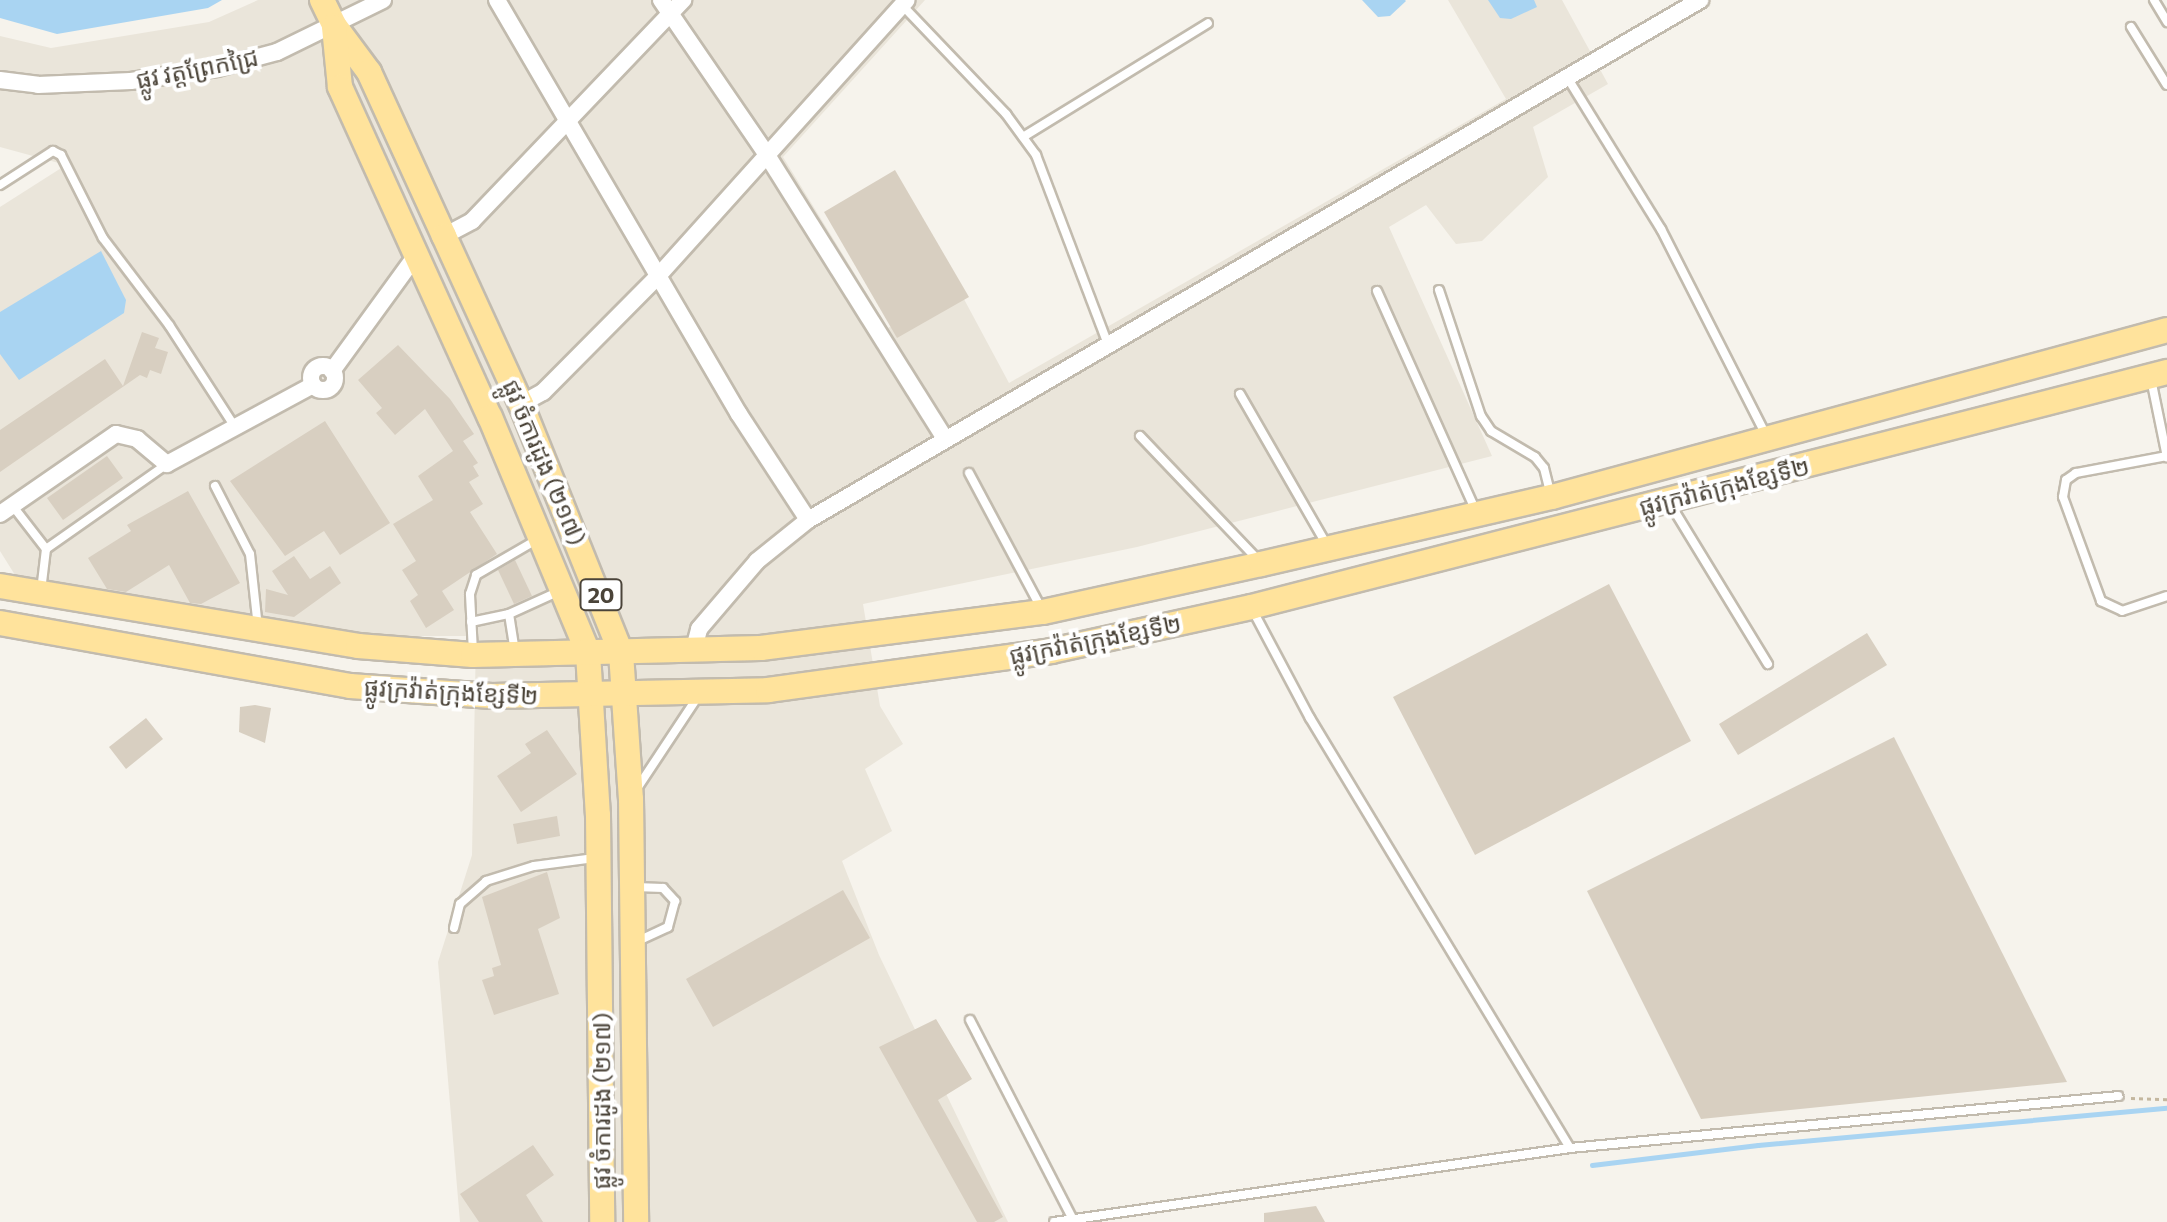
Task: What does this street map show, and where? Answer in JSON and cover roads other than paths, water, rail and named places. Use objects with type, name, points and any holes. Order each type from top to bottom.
[{"type":"main road","name":"ផ្លូវ ចំការដូង (២១៧)","points":[[322,0],[334,25],[369,72],[521,404],[621,653],[627,697],[631,799],[636,1222]]},
{"type":"main road","name":"ផ្លូវ ចំការដូង (២១៧)","points":[[334,25],[340,87],[414,258],[542,537],[588,653],[593,696],[599,858],[602,1222]]},
{"type":"main road","name":"ផ្លូវក្រវ៉ាត់ក្រុងខ្សែទី២","points":[[0,586],[41,596],[258,633],[473,655],[693,652],[1043,612],[1552,497],[1767,435],[2167,330]]},
{"type":"main road","name":"ផ្លូវក្រវ៉ាត់ក្រុងខ្សែទី២","points":[[0,623],[350,686],[492,696],[700,695],[1051,651],[1251,607],[2159,374]]},
{"type":"main road","points":[[1397,532],[1408,568]]},
{"type":"street","name":"ផ្លូវ វត្តព្រែកជ្រៃ","points":[[0,80],[38,85],[131,81],[217,68],[277,52],[383,0]]},
{"type":"street","points":[[497,0],[808,520]]},
{"type":"street","points":[[444,236],[472,221],[666,7],[683,0]]},
{"type":"street","points":[[693,652],[699,629],[757,561],[808,520],[944,437],[1700,0]]},
{"type":"street","points":[[521,404],[543,392],[659,275],[905,3]]},
{"type":"street","points":[[666,7],[767,155],[944,437]]},
{"type":"street","points":[[6,509],[116,434],[137,439],[167,464],[313,385],[315,369],[332,371],[414,258]]},
{"type":"lane","points":[[2154,0],[2167,22]]},
{"type":"lane","points":[[905,3],[1036,155],[1107,342]]},
{"type":"lane","points":[[1023,137],[1208,23]]},
{"type":"lane","points":[[2131,27],[2167,85]]},
{"type":"lane","points":[[1567,77],[1661,229],[1767,435]]},
{"type":"lane","points":[[0,185],[53,151],[61,155],[103,238],[169,325],[235,427]]},
{"type":"lane","points":[[1439,290],[1481,416],[1491,431],[1535,457],[1544,468],[1552,497]]},
{"type":"lane","points":[[1377,291],[1476,512]]},
{"type":"lane","points":[[2159,374],[2167,456],[2076,473],[2066,480],[2063,497],[2101,601],[2122,611],[2167,596]]},
{"type":"lane","points":[[1240,394],[1328,548]]},
{"type":"lane","points":[[1140,436],[1261,564]]},
{"type":"lane","points":[[41,596],[46,549],[167,464]]},
{"type":"lane","points":[[969,473],[1043,612]]},
{"type":"lane","points":[[215,486],[250,554],[258,633]]},
{"type":"lane","points":[[1668,501],[1768,664]]},
{"type":"lane","points":[[6,509],[46,549]]},
{"type":"lane","points":[[473,655],[470,594],[476,575],[542,537]]},
{"type":"lane","points":[[471,622],[509,614],[564,589]]},
{"type":"lane","points":[[1251,607],[1310,718],[1570,1148]]},
{"type":"lane","points":[[509,614],[515,654]]},
{"type":"lane","points":[[631,799],[700,695]]},
{"type":"lane","points":[[454,928],[460,904],[486,881],[534,866],[599,858]]},
{"type":"lane","points":[[632,887],[663,888],[675,901],[668,927],[633,943]]},
{"type":"lane","points":[[970,1020],[1072,1218]]},
{"type":"lane","points":[[1054,1222],[1570,1148],[2119,1096]]},
{"type":"water","points":[[0,0],[222,0],[208,8],[57,34],[0,18]]},
{"type":"water","points":[[1362,0],[1406,1],[1390,16],[1378,17]]},
{"type":"water","points":[[1488,0],[1534,0],[1537,7],[1511,19],[1500,18]]},
{"type":"water","points":[[101,251],[126,300],[124,313],[19,380],[0,354],[0,312]]},
{"type":"waterway","points":[[1592,1165],[1758,1145],[2167,1108]]}]
